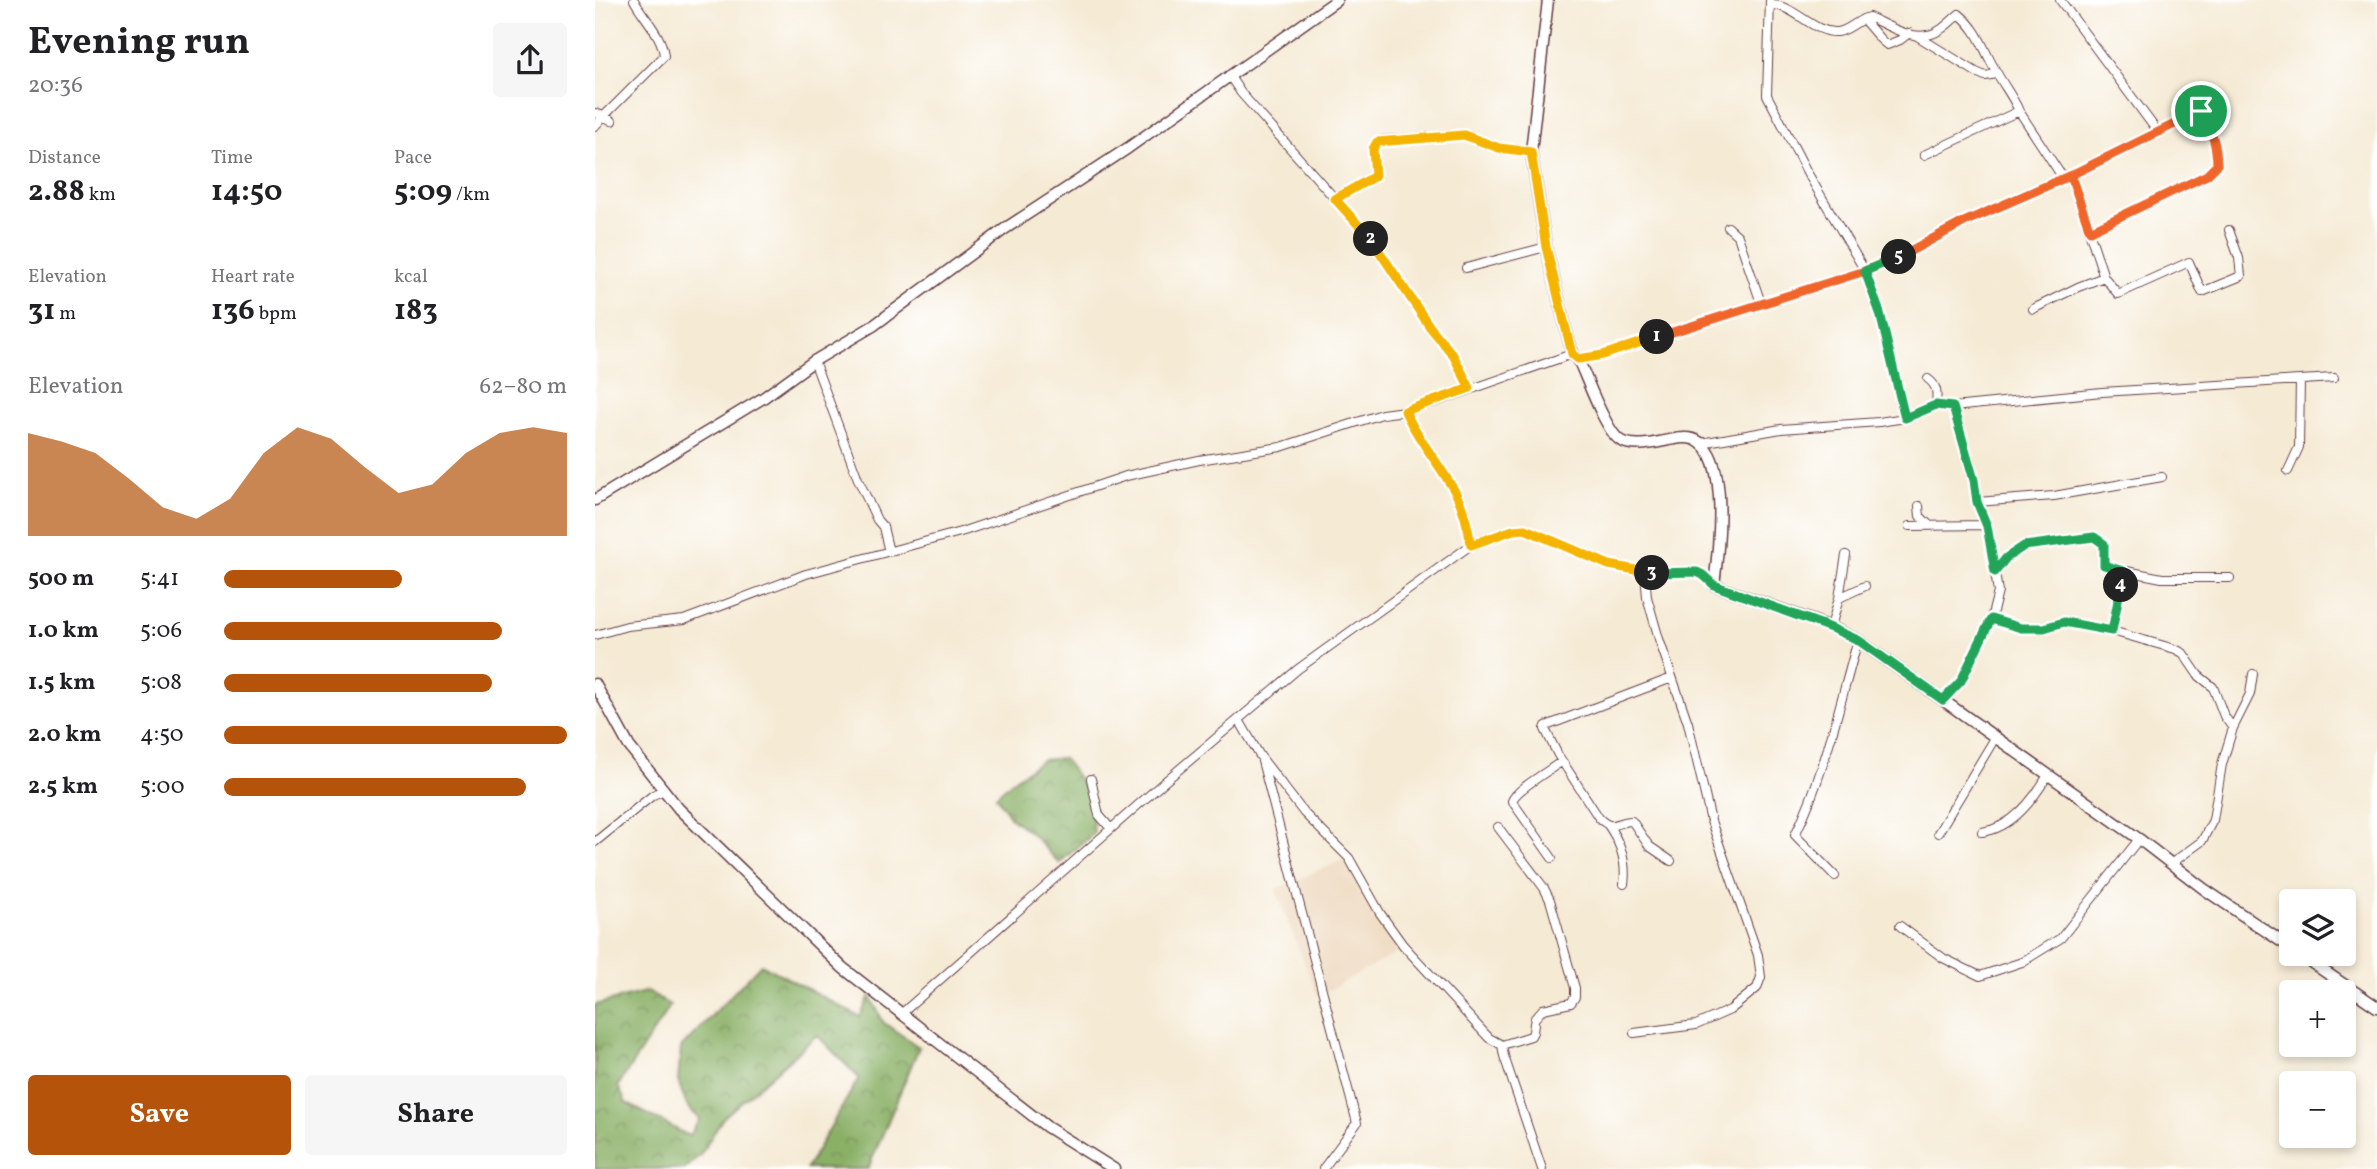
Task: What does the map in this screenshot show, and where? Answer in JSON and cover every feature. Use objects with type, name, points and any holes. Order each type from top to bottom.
[{"type":"street","points":[[595,126],[608,119],[664,56],[663,45],[633,0]]},
{"type":"street","points":[[595,500],[763,398],[814,361],[873,326],[1006,228],[1128,148],[1337,0]]},
{"type":"street","points":[[1548,0],[1531,152],[1546,247],[1575,357],[1606,421],[1622,442],[1631,445],[1692,438],[1701,443],[1712,457],[1717,480],[1720,537],[1714,585]]},
{"type":"street","points":[[2060,0],[2157,131]]},
{"type":"street","points":[[1905,418],[1880,313],[1865,271],[1807,172],[1767,94],[1770,3],[1812,25],[1835,32],[1869,17],[1895,29],[1927,36],[1959,13],[1973,26],[1997,74],[2061,175],[2069,176],[2073,182],[2104,277],[2118,294],[2189,262],[2202,292],[2241,276],[2239,258],[2229,230]]},
{"type":"street","points":[[1863,19],[1887,45],[1910,33]]},
{"type":"street","points":[[1910,33],[1976,72],[1985,76],[1997,74]]},
{"type":"street","points":[[1229,75],[1241,93],[1369,236],[1430,327],[1453,355],[1470,388]]},
{"type":"street","points":[[595,635],[627,626],[684,620],[806,574],[964,531],[1126,476],[1199,460],[1281,447],[1575,357],[1603,355],[1865,271],[2203,110],[2217,149],[2217,165],[2207,175],[2090,231]]},
{"type":"street","points":[[1924,155],[2019,111]]},
{"type":"street","points":[[595,113],[608,119]]},
{"type":"street","points":[[1335,199],[1375,176],[1373,149],[1377,142],[1383,140],[1464,135],[1499,148],[1531,152]]},
{"type":"street","points":[[1728,227],[1738,236],[1762,303]]},
{"type":"street","points":[[1466,268],[1546,247]]},
{"type":"street","points":[[2033,309],[2104,277]]},
{"type":"street","points":[[814,361],[858,479],[883,527],[889,552]]},
{"type":"street","points":[[1701,443],[1781,429],[1905,418],[1936,405],[1953,407],[2102,392],[2334,378]]},
{"type":"street","points":[[1928,379],[1935,383],[1936,405]]},
{"type":"street","points":[[2288,471],[2299,447],[2300,380]]},
{"type":"street","points":[[1943,700],[1961,681],[1991,619],[1997,592],[1987,526],[1977,502],[1971,469],[1953,407]]},
{"type":"street","points":[[1405,411],[1459,501],[1466,517],[1471,545]]},
{"type":"street","points":[[1977,502],[2055,496],[2162,477]]},
{"type":"street","points":[[1919,506],[1920,516],[1928,524]]},
{"type":"street","points":[[1910,526],[1987,526]]},
{"type":"street","points":[[901,1014],[1298,669],[1471,545],[1513,530],[1525,529],[1609,565],[1645,573],[1697,572],[1714,585],[1858,640],[2279,940]]},
{"type":"street","points":[[1995,572],[2006,558],[2024,546],[2094,537],[2104,544],[2104,565],[2123,571],[2162,578],[2229,578]]},
{"type":"street","points":[[1831,628],[1846,555]]},
{"type":"street","points":[[2112,631],[2123,571]]},
{"type":"street","points":[[1634,1033],[1696,1026],[1748,997],[1757,988],[1761,977],[1758,955],[1711,821],[1688,723],[1647,597],[1645,573]]},
{"type":"street","points":[[1839,598],[1865,586]]},
{"type":"street","points":[[1991,619],[2021,628],[2044,628],[2064,622],[2152,641],[2183,653],[2213,687],[2224,716],[2233,728]]},
{"type":"street","points":[[1835,876],[1795,835],[1819,773],[1858,640]]},
{"type":"street","points":[[2172,863],[2201,841],[2213,820],[2222,764],[2233,728],[2250,694],[2253,674]]},
{"type":"street","points":[[1624,884],[1626,873],[1622,853],[1608,825],[1599,818],[1547,737],[1545,729],[1546,726],[1672,678]]},
{"type":"street","points":[[595,685],[629,746],[693,824],[843,968],[1047,1127],[1114,1169]]},
{"type":"street","points":[[1238,720],[1260,756],[1304,813],[1349,858],[1380,913],[1403,945],[1489,1038],[1502,1045],[1531,1036],[1534,1021],[1543,1009],[1571,1003],[1575,997],[1575,988],[1550,900],[1498,827]]},
{"type":"street","points":[[1938,834],[1995,738]]},
{"type":"street","points":[[1260,756],[1357,1123],[1323,1169]]},
{"type":"street","points":[[1552,858],[1512,801],[1515,793],[1562,761]]},
{"type":"street","points":[[1982,832],[1996,830],[2018,813],[2040,789],[2048,775]]},
{"type":"street","points":[[1091,779],[1099,815],[1111,829]]},
{"type":"street","points":[[595,842],[653,794],[664,790]]},
{"type":"street","points":[[1608,825],[1632,821],[1649,846],[1671,861]]},
{"type":"street","points":[[1900,926],[1943,958],[1980,976],[2022,962],[2061,938],[2139,839]]},
{"type":"street","points":[[2317,966],[2377,1007]]},
{"type":"street","points":[[1502,1045],[1542,1169]]},
{"type":"shaded area","points":[[1347,858],[1404,949],[1318,996],[1275,889]]},
{"type":"green space","points":[[1063,758],[1078,777],[1086,793],[1094,833],[1059,863],[1032,834],[1011,818],[996,796],[1042,760]]},
{"type":"green space","points":[[761,964],[860,1017],[870,996],[884,1023],[919,1047],[868,1169],[806,1169],[859,1078],[817,1035],[723,1118],[700,1155],[684,1169],[595,1169],[595,1005],[648,991],[670,1006],[618,1086],[626,1103],[689,1136],[700,1119],[687,1106],[678,1081],[681,1048]]},
{"type":"route","points":[[2201,111],[2069,176],[1964,222],[1905,254],[1865,271],[1603,355],[1578,359],[1572,354],[1546,247],[1531,152],[1499,148],[1464,135],[1383,140],[1377,142],[1373,149],[1375,176],[1335,199],[1369,236],[1430,327],[1453,355],[1470,388],[1405,411],[1459,501],[1466,517],[1471,545],[1513,530],[1525,529],[1609,565],[1645,573],[1697,572],[1714,585],[1858,640],[1943,700],[1961,681],[1991,619],[2021,628],[2044,628],[2064,622],[2112,631],[2123,571],[2104,565],[2104,544],[2094,537],[2024,546],[2006,558],[1995,572],[1987,526],[1977,502],[1966,447],[1953,407],[1936,405],[1905,418],[1884,339],[1880,313],[1865,271],[1905,254],[1934,239],[1964,222],[2016,199],[2069,176],[2090,231],[2207,175],[2217,165],[2217,149],[2212,130],[2201,111]]}]
